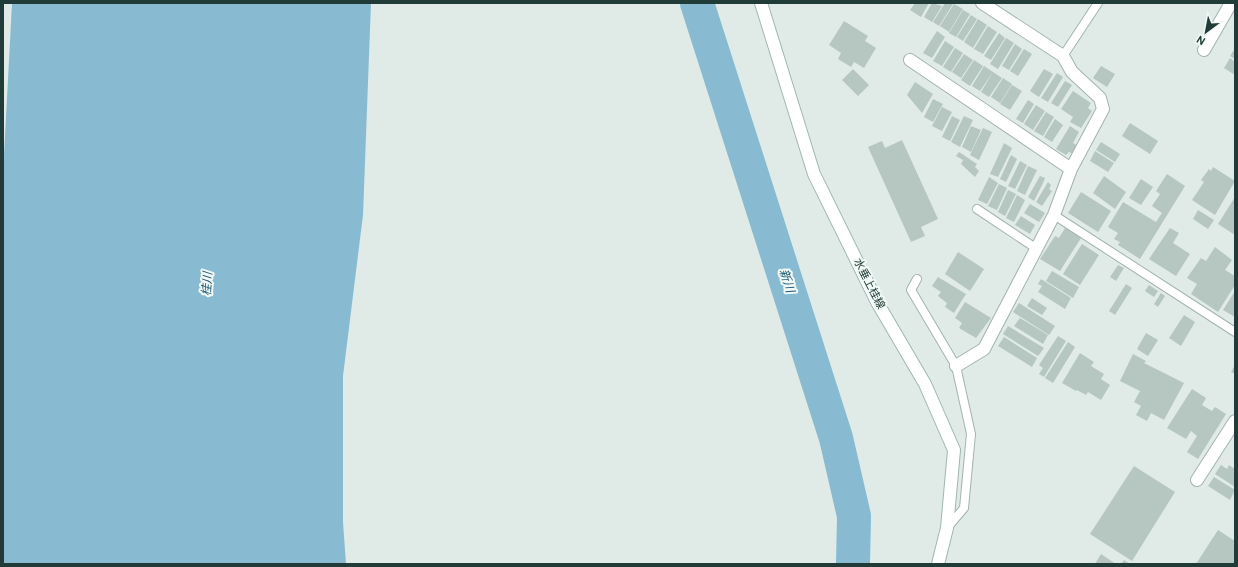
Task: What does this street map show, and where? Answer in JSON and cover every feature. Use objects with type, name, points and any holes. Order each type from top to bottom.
[{"type":"street","name":"水垂上桂線","points":[[760,3],[814,174],[876,302],[925,384],[954,450],[947,528],[938,564]]},
{"type":"street","points":[[956,366],[984,349],[1037,249],[1054,214],[1072,169],[1103,109],[1100,98],[1072,72],[1063,56],[982,3]]},
{"type":"street","points":[[1204,50],[1231,3]]},
{"type":"street","points":[[910,60],[1072,169]]},
{"type":"street","points":[[1197,480],[1235,421]]},
{"type":"street","points":[[942,550],[944,564]]},
{"type":"lane","points":[[1063,56],[1098,3]]},
{"type":"lane","points":[[977,208],[1037,249]]},
{"type":"lane","points":[[1054,214],[1235,332]]},
{"type":"lane","points":[[917,279],[911,290],[956,366],[971,434],[964,508],[947,528]]},
{"type":"water","name":"桂川","points":[[12,3],[371,3],[363,215],[343,376],[343,522],[346,564],[3,564],[3,174]]},
{"type":"building","points":[[915,3],[929,3],[921,17],[910,10]]},
{"type":"building","points":[[932,3],[942,6],[932,22],[924,17]]},
{"type":"building","points":[[945,3],[953,4],[939,26],[933,22]]},
{"type":"building","points":[[954,4],[963,9],[949,32],[940,26]]},
{"type":"building","points":[[963,10],[970,14],[956,37],[949,33]]},
{"type":"building","points":[[971,15],[977,19],[963,41],[957,37]]},
{"type":"building","points":[[978,19],[987,25],[973,48],[964,42]]},
{"type":"building","points":[[844,21],[868,36],[865,41],[876,48],[864,68],[854,62],[851,67],[838,59],[841,53],[829,45]]},
{"type":"building","points":[[988,26],[997,32],[983,54],[974,49]]},
{"type":"building","points":[[937,31],[945,37],[932,58],[923,53]]},
{"type":"building","points":[[999,33],[1005,38],[991,60],[984,56]]},
{"type":"building","points":[[1006,38],[1014,43],[998,69],[990,64]]},
{"type":"building","points":[[945,41],[954,47],[942,66],[933,61]]},
{"type":"building","points":[[1015,44],[1022,49],[1009,70],[1002,66]]},
{"type":"building","points":[[955,48],[963,53],[951,72],[943,67]]},
{"type":"building","points":[[1235,48],[1235,59],[1230,56]]},
{"type":"building","points":[[1024,49],[1032,54],[1018,76],[1010,71]]},
{"type":"building","points":[[964,54],[973,60],[961,78],[952,72]]},
{"type":"building","points":[[1230,58],[1235,62],[1235,75],[1224,68]]},
{"type":"building","points":[[974,60],[983,66],[970,86],[961,80]]},
{"type":"building","points":[[984,66],[993,72],[980,91],[972,86]]},
{"type":"building","points":[[1101,66],[1115,74],[1107,87],[1093,78]]},
{"type":"building","points":[[853,69],[869,85],[858,96],[842,80]]},
{"type":"building","points":[[1044,69],[1053,74],[1039,97],[1030,91]]},
{"type":"building","points":[[993,72],[1002,78],[989,97],[981,92]]},
{"type":"building","points":[[1057,73],[1063,77],[1048,102],[1041,98]]},
{"type":"building","points":[[1003,78],[1012,84],[1000,103],[991,97]]},
{"type":"building","points":[[1065,81],[1072,85],[1058,107],[1051,103]]},
{"type":"building","points":[[915,82],[933,94],[922,113],[907,95]]},
{"type":"building","points":[[1012,85],[1022,91],[1010,110],[1000,104]]},
{"type":"building","points":[[1073,91],[1091,103],[1088,108],[1092,111],[1081,128],[1070,122],[1073,117],[1061,109]]},
{"type":"building","points":[[933,99],[943,104],[933,122],[924,117]]},
{"type":"building","points":[[1028,100],[1034,104],[1023,123],[1016,119]]},
{"type":"building","points":[[1036,105],[1045,111],[1033,130],[1024,124]]},
{"type":"building","points":[[942,107],[952,112],[942,131],[932,126]]},
{"type":"building","points":[[1046,112],[1054,117],[1043,136],[1034,131]]},
{"type":"building","points":[[952,116],[960,120],[950,141],[942,137]]},
{"type":"building","points":[[964,116],[973,120],[960,147],[951,142]]},
{"type":"building","points":[[1055,119],[1063,125],[1052,142],[1044,137]]},
{"type":"building","points":[[1130,123],[1158,141],[1150,154],[1122,136]]},
{"type":"building","points":[[971,126],[981,130],[971,152],[962,147]]},
{"type":"building","points":[[1070,126],[1079,132],[1073,143],[1078,146],[1073,154],[1069,152],[1066,155],[1056,149]]},
{"type":"building","points":[[983,128],[992,132],[979,160],[970,155]]},
{"type":"building","points":[[902,140],[938,219],[921,227],[925,236],[911,242],[868,147],[882,141],[885,148]]},
{"type":"building","points":[[1101,142],[1120,154],[1115,162],[1096,150]]},
{"type":"building","points":[[1004,143],[1012,148],[998,177],[990,174]]},
{"type":"building","points":[[1095,151],[1114,163],[1108,172],[1090,161]]},
{"type":"building","points":[[959,152],[977,164],[975,167],[979,171],[975,177],[961,164],[963,160],[956,156]]},
{"type":"building","points":[[1011,155],[1017,159],[1006,182],[1000,179]]},
{"type":"building","points":[[1020,161],[1027,165],[1015,189],[1008,186]]},
{"type":"building","points":[[1028,166],[1037,170],[1025,195],[1017,191]]},
{"type":"building","points":[[1213,167],[1235,181],[1215,215],[1192,200],[1204,182],[1201,180],[1209,169],[1211,171]]},
{"type":"building","points":[[1167,174],[1185,186],[1140,259],[1118,245],[1120,242],[1114,239],[1118,233],[1108,227],[1123,202],[1156,222],[1162,213],[1152,206],[1160,194],[1156,191]]},
{"type":"building","points":[[1040,176],[1045,178],[1034,201],[1028,197]]},
{"type":"building","points":[[1104,176],[1126,192],[1115,209],[1093,193]]},
{"type":"building","points":[[989,177],[998,183],[987,204],[978,200]]},
{"type":"building","points":[[1141,179],[1153,187],[1141,205],[1129,198]]},
{"type":"building","points":[[1048,182],[1051,185],[1049,189],[1052,191],[1042,206],[1036,202]]},
{"type":"building","points":[[999,184],[1007,188],[997,210],[988,206]]},
{"type":"building","points":[[1008,190],[1016,194],[1005,216],[998,212]]},
{"type":"building","points":[[1081,192],[1111,211],[1098,232],[1068,213]]},
{"type":"building","points":[[1017,195],[1025,200],[1014,222],[1006,218]]},
{"type":"building","points":[[1235,197],[1235,235],[1218,224]]},
{"type":"building","points":[[1030,204],[1045,213],[1039,222],[1024,213]]},
{"type":"building","points":[[1198,210],[1214,220],[1208,229],[1193,219]]},
{"type":"building","points":[[1021,216],[1035,225],[1030,234],[1015,225]]},
{"type":"building","points":[[1065,228],[1081,238],[1060,271],[1040,259],[1055,236],[1059,238]]},
{"type":"building","points":[[1170,228],[1179,233],[1173,243],[1190,254],[1176,276],[1149,259]]},
{"type":"building","points":[[1082,244],[1099,255],[1080,285],[1063,274]]},
{"type":"building","points":[[1215,247],[1232,260],[1225,270],[1235,276],[1235,285],[1218,312],[1191,294],[1197,284],[1187,278],[1201,258],[1206,261]]},
{"type":"building","points":[[958,252],[984,269],[970,291],[945,274]]},
{"type":"building","points":[[1118,265],[1124,268],[1116,281],[1110,277]]},
{"type":"building","points":[[1052,271],[1079,287],[1073,298],[1046,281]]},
{"type":"building","points":[[938,277],[966,294],[954,313],[945,307],[947,303],[938,296],[941,292],[932,286]]},
{"type":"building","points":[[1041,279],[1071,298],[1065,309],[1038,292],[1042,286],[1038,284]]},
{"type":"building","points":[[1126,284],[1132,288],[1115,315],[1109,311]]},
{"type":"building","points":[[1149,285],[1158,291],[1154,297],[1145,291]]},
{"type":"building","points":[[1235,291],[1235,317],[1223,310]]},
{"type":"building","points":[[1161,293],[1165,296],[1158,307],[1154,304]]},
{"type":"building","points":[[1032,298],[1047,308],[1042,315],[1027,306]]},
{"type":"building","points":[[965,302],[991,318],[976,338],[959,328],[962,323],[955,318]]},
{"type":"building","points":[[1019,303],[1055,326],[1049,335],[1013,312]]},
{"type":"building","points":[[1184,315],[1195,322],[1181,346],[1169,338]]},
{"type":"building","points":[[1020,318],[1048,335],[1043,344],[1014,326]]},
{"type":"building","points":[[1008,326],[1044,348],[1038,356],[1003,334]]},
{"type":"building","points":[[1146,333],[1158,340],[1148,356],[1137,349]]},
{"type":"building","points":[[1058,336],[1066,341],[1044,377],[1039,374],[1043,368],[1039,365]]},
{"type":"building","points":[[1004,337],[1037,358],[1032,367],[998,346]]},
{"type":"building","points":[[1068,342],[1075,347],[1053,383],[1045,378]]},
{"type":"building","points":[[1080,353],[1094,362],[1091,366],[1104,374],[1101,379],[1110,385],[1101,400],[1088,392],[1086,395],[1062,383]]},
{"type":"building","points":[[1133,354],[1146,361],[1144,363],[1184,383],[1164,420],[1151,413],[1147,421],[1136,415],[1141,406],[1134,402],[1140,391],[1120,381]]},
{"type":"building","points":[[1235,365],[1235,374],[1231,372]]},
{"type":"building","points":[[1192,389],[1206,398],[1202,405],[1212,411],[1215,407],[1226,414],[1198,459],[1187,452],[1197,436],[1191,431],[1186,439],[1167,428]]},
{"type":"building","points":[[1221,465],[1227,469],[1229,465],[1235,469],[1235,487],[1215,474]]},
{"type":"building","points":[[1134,466],[1175,492],[1132,561],[1090,534]]},
{"type":"building","points":[[1214,477],[1235,490],[1230,500],[1208,486]]},
{"type":"building","points":[[1218,530],[1235,541],[1235,564],[1196,564]]},
{"type":"building","points":[[1101,554],[1116,564],[1095,564]]},
{"type":"building","points":[[1124,560],[1130,564],[1122,563]]},
{"type":"waterway","name":"新川","points":[[697,3],[836,438],[854,516],[853,564]]}]
